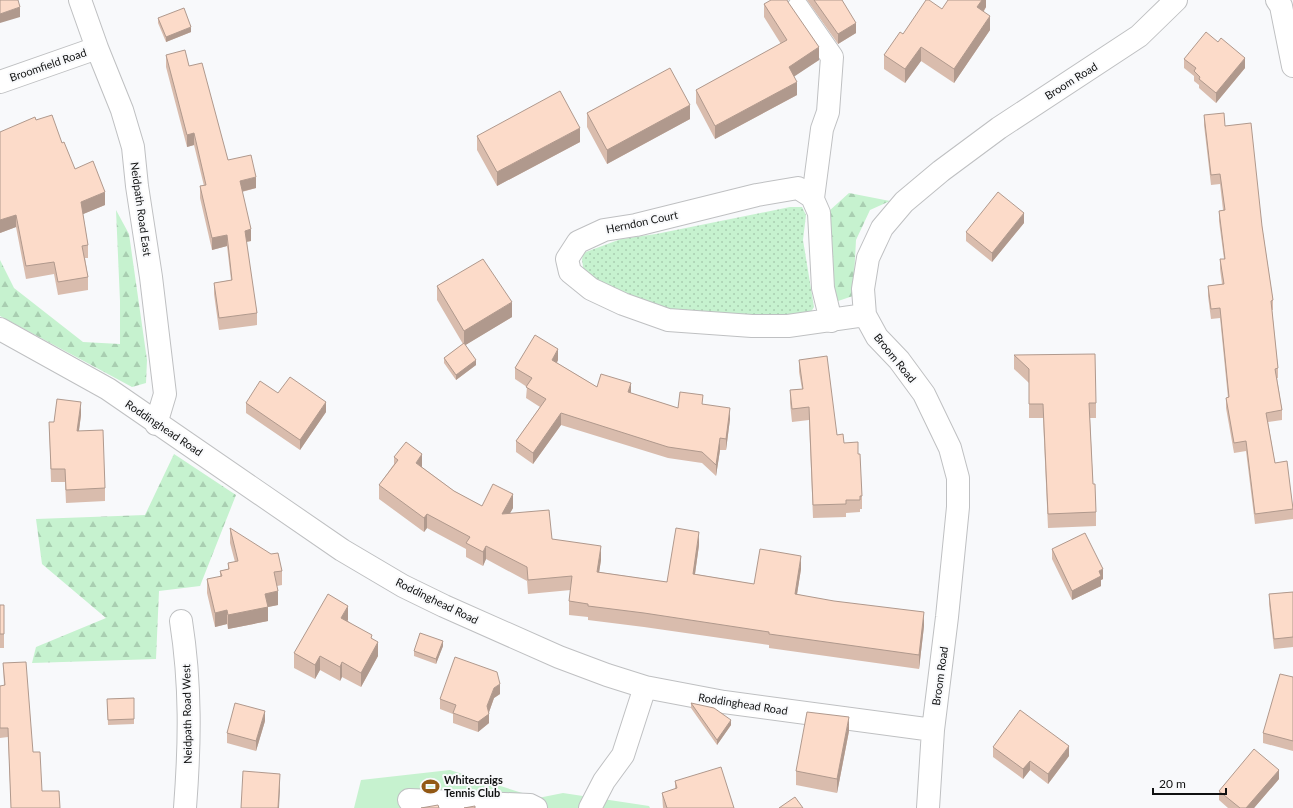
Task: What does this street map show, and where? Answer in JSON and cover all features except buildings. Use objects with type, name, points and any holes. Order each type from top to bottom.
[{"type":"street","name":"Neidpath Road East","points":[[80,0],[97,48],[122,110],[133,147],[137,186],[152,284],[165,394],[156,424]]},
{"type":"street","name":"Broom Road","points":[[928,808],[933,730],[948,617],[958,507],[958,478],[950,448],[924,394],[899,360],[877,338],[865,315],[863,289],[868,258],[882,228],[904,202],[941,171],[999,128],[1139,36],[1176,0]]},
{"type":"street","points":[[1283,2],[1293,66]]},
{"type":"street","points":[[798,8],[832,57],[828,112],[822,129],[813,198],[820,213],[823,288],[831,321]]},
{"type":"street","name":"Broomfield Road","points":[[0,82],[97,48]]},
{"type":"street","name":"Herndon Court","points":[[813,198],[798,188],[756,195],[636,225],[604,230],[578,242],[567,259],[570,272],[591,289],[623,304],[668,320],[752,326],[788,326],[865,315]]},
{"type":"street","name":"Roddinghead Road","points":[[0,329],[108,389],[156,424],[342,550],[403,586],[444,606],[559,657],[645,687],[724,702],[933,730]]},
{"type":"street","name":"Neidpath Road West","points":[[181,621],[187,661],[189,699],[188,761],[185,808]]},
{"type":"street","points":[[590,808],[604,781],[623,756],[645,687]]},
{"type":"street","points":[[409,800],[530,805],[536,808]]},
{"type":"green space","points":[[849,193],[890,201],[870,210],[856,240],[853,296],[838,301],[830,279],[829,211]]},
{"type":"green space","points":[[790,207],[802,207],[806,215],[803,240],[814,307],[809,315],[793,317],[672,311],[602,284],[584,273],[582,260],[583,253],[621,239],[656,234]]},
{"type":"green space","points":[[116,210],[129,234],[147,360],[146,383],[132,387],[0,316],[0,260],[14,288],[83,342],[120,344],[120,301]]},
{"type":"green space","points":[[174,454],[236,495],[200,586],[159,591],[156,659],[32,663],[36,647],[106,618],[42,564],[36,519],[145,515]]},
{"type":"green space","name":"Whitecraigs Tennis Club","points":[[450,770],[538,798],[563,793],[649,806],[650,808],[354,808],[361,780]]},
{"type":"place","name":"Whitecraigs Tennis Club","points":[[431,786]]}]
